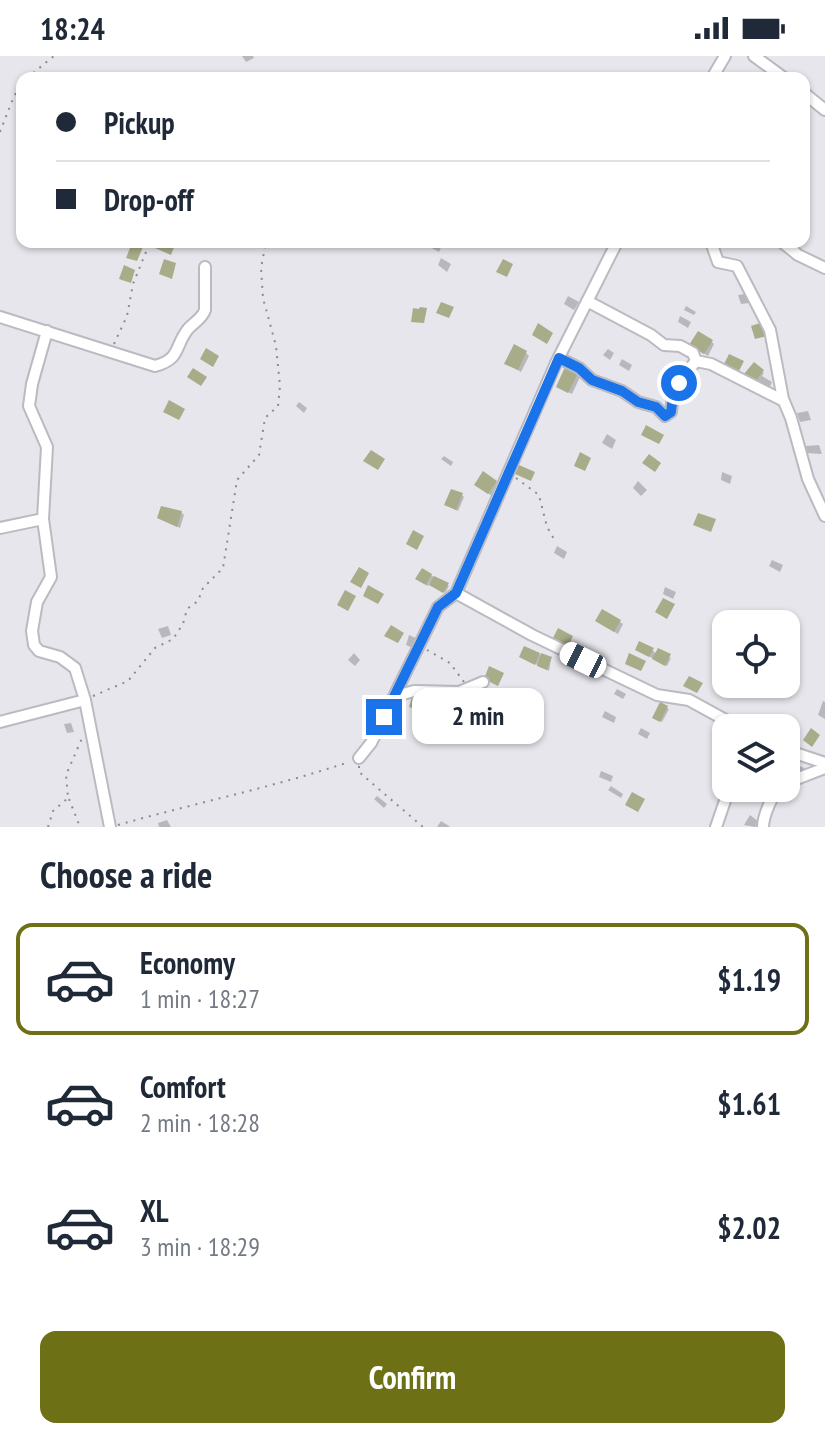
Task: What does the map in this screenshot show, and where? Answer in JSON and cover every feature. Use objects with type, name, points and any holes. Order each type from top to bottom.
[{"type":"street","points":[[754,56],[776,72]]},
{"type":"street","points":[[359,758],[371,743],[438,607],[456,593],[559,358],[614,248]]},
{"type":"street","points":[[713,248],[718,262],[737,266],[770,330],[784,401],[808,479],[825,516]]},
{"type":"street","points":[[789,248],[825,268]]},
{"type":"street","points":[[0,317],[155,366],[171,360],[185,334],[203,316],[205,267]]},
{"type":"street","points":[[587,301],[664,345],[680,346],[693,353],[696,361]]},
{"type":"street","points":[[47,331],[29,406],[47,447],[43,519],[51,577],[37,602],[32,631],[34,645],[39,651],[69,662],[75,668],[85,700],[111,827]]},
{"type":"street","points":[[559,358],[579,368],[592,380],[656,407],[665,416],[671,412],[674,388],[696,361]]},
{"type":"street","points":[[696,361],[711,364],[784,401]]},
{"type":"street","points":[[0,528],[43,519]]},
{"type":"street","points":[[456,593],[532,635],[657,695],[689,700],[714,714]]},
{"type":"street","points":[[396,692],[449,693],[483,682]]},
{"type":"street","points":[[0,722],[85,700]]},
{"type":"street","points":[[800,756],[825,766]]},
{"type":"street","points":[[800,777],[825,766]]},
{"type":"street","points":[[716,827],[723,802]]},
{"type":"street","points":[[763,827],[763,815],[772,802]]},
{"type":"path","points":[[34,72],[54,56]]},
{"type":"path","points":[[0,132],[16,93]]},
{"type":"path","points":[[111,352],[127,316],[133,284],[148,248]]},
{"type":"path","points":[[85,700],[128,681],[155,648],[173,639],[183,624],[187,609],[198,601],[203,588],[223,568],[237,480],[259,455],[265,418],[278,406],[280,386],[276,346],[263,298],[261,268],[265,248]]},
{"type":"path","points":[[507,476],[517,479],[539,495],[547,527],[554,539]]},
{"type":"path","points":[[419,646],[450,663],[468,688]]},
{"type":"path","points":[[80,827],[73,803],[68,798],[66,775],[84,733]]},
{"type":"path","points":[[111,827],[215,798],[272,787],[285,780],[359,758],[359,772],[423,827]]},
{"type":"path","points":[[48,827],[53,811],[68,798]]},
{"type":"building","points":[[130,248],[143,248],[137,261],[126,258]]},
{"type":"building","points":[[155,248],[174,248],[171,255]]},
{"type":"building","points":[[164,259],[176,263],[172,279],[159,274]]},
{"type":"building","points":[[503,259],[513,264],[507,277],[496,272]]},
{"type":"building","points":[[124,265],[135,270],[131,283],[119,279]]},
{"type":"building","points":[[441,302],[454,307],[449,318],[436,313]]},
{"type":"building","points":[[413,308],[427,308],[424,323],[411,322]]},
{"type":"building","points":[[763,322],[767,336],[755,339],[751,326]]},
{"type":"building","points":[[538,323],[553,333],[547,344],[532,335]]},
{"type":"building","points":[[698,331],[713,340],[704,354],[689,345]]},
{"type":"building","points":[[514,344],[527,351],[518,370],[504,364]]},
{"type":"building","points":[[206,348],[219,356],[213,367],[200,359]]},
{"type":"building","points":[[729,354],[744,361],[738,373],[723,366]]},
{"type":"building","points":[[754,362],[764,370],[755,382],[744,374]]},
{"type":"building","points":[[565,367],[578,373],[568,393],[556,387]]},
{"type":"building","points":[[193,368],[207,377],[201,386],[187,377]]},
{"type":"building","points":[[169,400],[185,409],[179,420],[163,412]]},
{"type":"building","points":[[646,425],[664,435],[659,444],[641,435]]},
{"type":"building","points":[[371,450],[385,459],[378,470],[363,461]]},
{"type":"building","points":[[580,452],[591,458],[585,471],[574,466]]},
{"type":"building","points":[[649,454],[661,463],[655,472],[642,463]]},
{"type":"building","points":[[519,465],[535,472],[531,481],[515,474]]},
{"type":"building","points":[[483,471],[497,481],[488,494],[474,485]]},
{"type":"building","points":[[451,489],[463,493],[456,510],[444,505]]},
{"type":"building","points":[[161,506],[182,511],[177,527],[157,518]]},
{"type":"building","points":[[698,513],[716,519],[711,532],[693,525]]},
{"type":"building","points":[[413,530],[424,536],[417,550],[406,544]]},
{"type":"building","points":[[359,567],[369,573],[361,588],[350,582]]},
{"type":"building","points":[[422,568],[432,574],[426,585],[415,579]]},
{"type":"building","points":[[434,576],[449,583],[443,593],[429,585]]},
{"type":"building","points":[[368,585],[384,594],[378,604],[363,596]]},
{"type":"building","points":[[345,590],[356,596],[348,611],[337,605]]},
{"type":"building","points":[[663,598],[675,604],[667,619],[655,612]]},
{"type":"building","points":[[602,609],[621,620],[614,632],[595,621]]},
{"type":"building","points":[[391,625],[404,633],[398,643],[384,636]]},
{"type":"building","points":[[558,628],[573,636],[568,647],[552,640]]},
{"type":"building","points":[[639,641],[654,648],[649,657],[635,650]]},
{"type":"building","points":[[524,646],[540,653],[535,665],[519,657]]},
{"type":"building","points":[[658,648],[671,654],[665,666],[652,659]]},
{"type":"building","points":[[541,653],[552,657],[547,670],[537,666]]},
{"type":"building","points":[[629,653],[646,661],[641,671],[625,664]]},
{"type":"building","points":[[489,666],[504,673],[498,686],[484,679]]},
{"type":"building","points":[[689,676],[703,683],[697,693],[683,686]]},
{"type":"building","points":[[413,693],[428,699],[424,712],[409,707]]},
{"type":"building","points":[[499,701],[517,709],[512,722],[495,715]]},
{"type":"building","points":[[660,702],[668,706],[660,722],[652,718]]},
{"type":"building","points":[[493,724],[505,731],[501,741],[488,735]]},
{"type":"building","points":[[811,728],[820,735],[812,747],[803,740]]},
{"type":"building","points":[[632,792],[645,799],[638,812],[625,805]]},
{"type":"route","points":[[384,717],[438,607],[456,593],[559,358],[579,368],[592,380],[656,407],[665,416],[671,412],[674,388],[679,383]]}]
